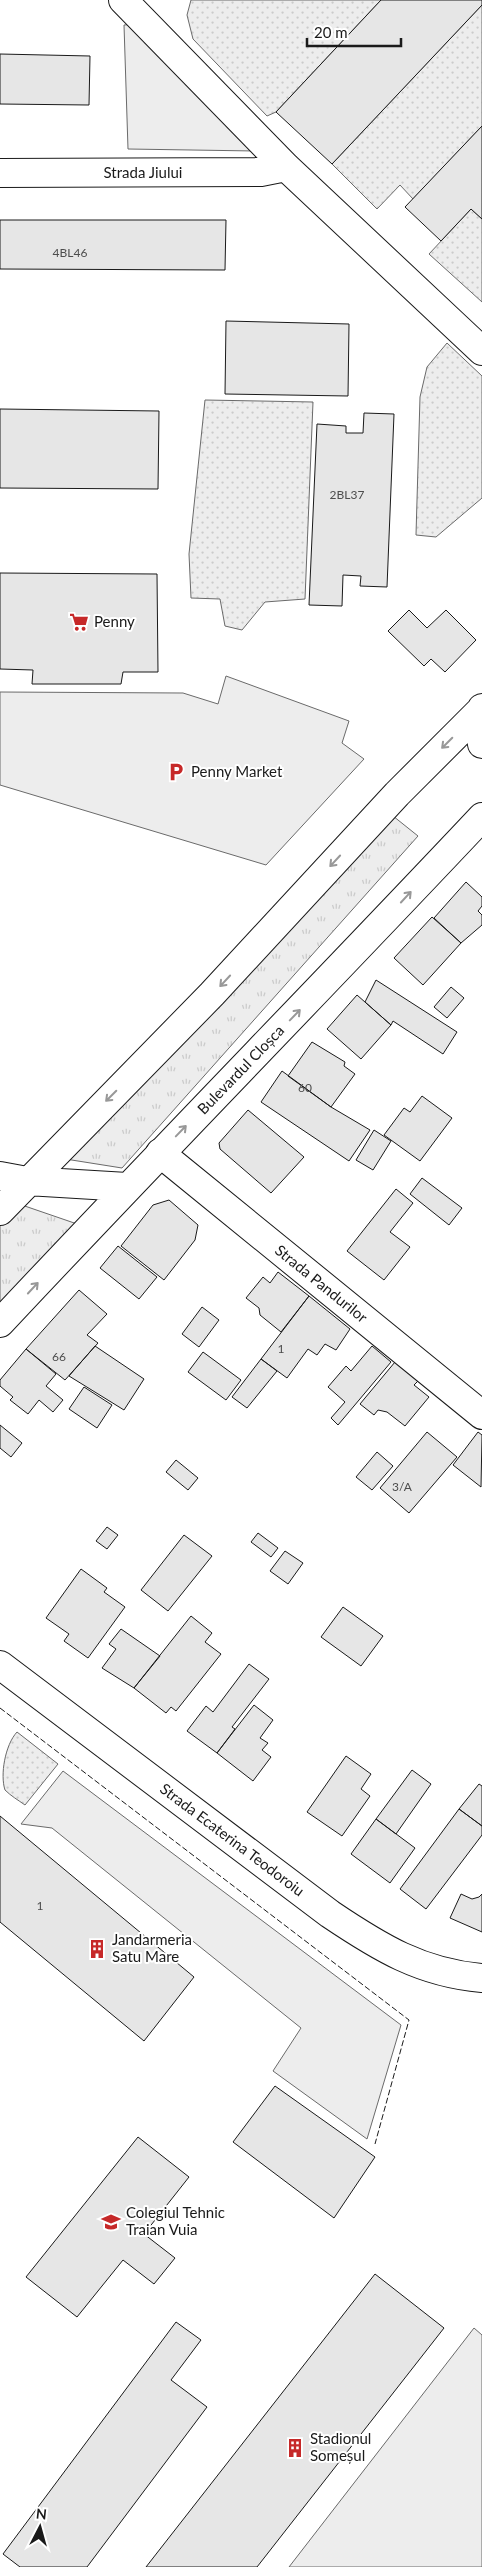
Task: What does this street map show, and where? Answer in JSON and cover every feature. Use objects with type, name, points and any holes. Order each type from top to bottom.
[{"type":"street","points":[[123,0],[286,167],[482,351]]},
{"type":"street","name":"Strada Jiului","points":[[0,173],[261,172],[286,167]]},
{"type":"street","points":[[482,709],[478,725],[482,744]]},
{"type":"street","points":[[0,1211],[27,1181],[212,994],[396,794],[482,709]]},
{"type":"street","name":"Bulevardul Cloșca","points":[[0,1323],[127,1187],[296,1015],[482,817]]},
{"type":"street","name":"Strada Pandurilor","points":[[160,1153],[482,1415]]},
{"type":"street","points":[[0,1176],[27,1181],[127,1187]]},
{"type":"street","name":"Strada Ecaterina Teodoroiu","points":[[0,1665],[330,1914],[369,1940],[397,1956],[426,1967],[457,1976],[482,1978]]},
{"type":"green space","points":[[191,0],[381,0],[276,112],[267,116],[193,39],[187,15]]},
{"type":"green space","points":[[482,5],[482,126],[413,199],[400,185],[377,209],[332,164]]},
{"type":"green space","points":[[471,209],[482,219],[482,302],[429,254]]},
{"type":"green space","points":[[447,343],[482,376],[482,498],[436,537],[416,535],[420,397],[427,367]]},
{"type":"green space","points":[[205,400],[313,402],[305,599],[265,602],[242,630],[225,626],[220,599],[191,598],[189,554]]},
{"type":"green space","points":[[388,812],[418,836],[122,1168],[59,1158]]},
{"type":"green space","points":[[16,1203],[83,1226],[0,1310],[0,1221]]},
{"type":"green space","points":[[17,1732],[58,1764],[25,1805],[5,1790],[3,1776],[9,1744]]},
{"type":"shaded area","points":[[138,24],[255,151],[128,149],[124,25]]},
{"type":"shaded area","name":"Penny Market","points":[[226,676],[349,721],[342,743],[364,759],[266,865],[0,785],[0,692],[183,693],[218,704]]},
{"type":"shaded area","points":[[63,1771],[401,2025],[367,2139],[273,2071],[301,2028],[52,1828],[21,1824]]},
{"type":"shaded area","points":[[474,2328],[482,2335],[482,2567],[289,2567]]},
{"type":"building","points":[[381,0],[482,0],[482,5],[332,164],[276,112]]},
{"type":"building","points":[[0,54],[90,56],[89,105],[0,104]]},
{"type":"building","points":[[482,126],[482,219],[471,209],[441,241],[405,207]]},
{"type":"building","points":[[0,220],[226,220],[225,270],[0,269]]},
{"type":"building","points":[[226,321],[349,324],[348,396],[225,394]]},
{"type":"building","points":[[0,409],[159,411],[158,489],[0,488]]},
{"type":"building","points":[[364,413],[394,414],[387,587],[360,586],[361,576],[343,575],[342,606],[309,605],[317,424],[346,426],[346,433],[363,433]]},
{"type":"building","name":"Penny","points":[[0,573],[157,574],[158,672],[123,672],[121,684],[32,684],[33,670],[0,669]]},
{"type":"building","points":[[409,610],[427,628],[446,610],[476,640],[445,672],[431,659],[424,666],[388,631]]},
{"type":"building","points":[[466,882],[482,897],[482,906],[478,911],[482,915],[482,925],[461,943],[434,918]]},
{"type":"building","points":[[432,917],[461,943],[423,985],[394,958]]},
{"type":"building","points":[[376,980],[457,1032],[443,1054],[393,1021],[391,1025],[365,1002]]},
{"type":"building","points":[[451,987],[464,998],[447,1018],[434,1007]]},
{"type":"building","points":[[357,995],[391,1025],[361,1059],[327,1029]]},
{"type":"building","points":[[312,1042],[345,1062],[344,1066],[355,1074],[331,1107],[288,1076]]},
{"type":"building","points":[[282,1071],[331,1107],[370,1130],[349,1161],[261,1102]]},
{"type":"building","points":[[422,1096],[452,1118],[420,1161],[384,1135],[404,1108],[410,1112]]},
{"type":"building","points":[[248,1110],[304,1157],[271,1193],[220,1149],[219,1143]]},
{"type":"building","points":[[374,1130],[391,1141],[373,1170],[356,1160]]},
{"type":"building","points":[[422,1178],[462,1208],[449,1225],[410,1194]]},
{"type":"building","points":[[396,1189],[413,1203],[390,1232],[410,1247],[384,1280],[347,1251]]},
{"type":"building","points":[[169,1200],[198,1225],[195,1240],[164,1280],[121,1246],[153,1205]]},
{"type":"building","points":[[118,1246],[157,1277],[139,1299],[100,1268]]},
{"type":"building","points":[[278,1272],[309,1296],[281,1332],[260,1315],[259,1308],[246,1298],[263,1277],[270,1283]]},
{"type":"building","points":[[79,1290],[107,1314],[87,1335],[98,1343],[65,1380],[26,1349]]},
{"type":"building","points":[[309,1296],[350,1329],[336,1350],[325,1344],[317,1355],[308,1349],[287,1378],[261,1359]]},
{"type":"building","points":[[202,1307],[219,1320],[199,1347],[182,1334]]},
{"type":"building","points":[[95,1346],[144,1379],[124,1410],[69,1376]]},
{"type":"building","points":[[372,1346],[391,1362],[338,1425],[331,1418],[345,1402],[328,1387],[346,1366],[351,1371]]},
{"type":"building","points":[[26,1349],[56,1374],[46,1386],[63,1400],[53,1412],[39,1400],[28,1414],[10,1400],[13,1397],[0,1386],[0,1380]]},
{"type":"building","points":[[203,1352],[241,1380],[226,1400],[188,1372]]},
{"type":"building","points":[[261,1359],[277,1371],[247,1408],[232,1397]]},
{"type":"building","points":[[395,1362],[418,1381],[414,1385],[429,1397],[405,1426],[387,1412],[378,1410],[374,1415],[360,1404]]},
{"type":"building","points":[[84,1387],[112,1405],[97,1428],[69,1409]]},
{"type":"building","points":[[0,1425],[22,1443],[11,1457],[0,1448]]},
{"type":"building","points":[[427,1432],[457,1457],[409,1513],[380,1488]]},
{"type":"building","points":[[478,1432],[482,1435],[481,1487],[453,1465]]},
{"type":"building","points":[[377,1452],[393,1466],[372,1490],[356,1477]]},
{"type":"building","points":[[176,1460],[198,1478],[188,1490],[166,1472]]},
{"type":"building","points":[[107,1527],[118,1535],[107,1549],[96,1541]]},
{"type":"building","points":[[258,1533],[278,1548],[271,1557],[251,1542]]},
{"type":"building","points":[[184,1535],[212,1556],[168,1611],[141,1590]]},
{"type":"building","points":[[285,1551],[303,1563],[288,1584],[270,1571]]},
{"type":"building","points":[[81,1569],[107,1588],[104,1592],[125,1607],[88,1658],[64,1641],[69,1634],[46,1618]]},
{"type":"building","points":[[343,1607],[383,1636],[361,1666],[321,1637]]},
{"type":"building","points":[[191,1616],[212,1633],[205,1642],[221,1654],[176,1711],[171,1707],[166,1713],[134,1688]]},
{"type":"building","points":[[121,1629],[160,1656],[134,1688],[102,1668],[116,1649],[109,1644]]},
{"type":"building","points":[[249,1664],[269,1679],[232,1727],[235,1729],[217,1753],[187,1731],[206,1706],[213,1712]]},
{"type":"building","points":[[254,1705],[273,1720],[260,1738],[268,1743],[262,1750],[271,1757],[253,1781],[217,1753]]},
{"type":"building","points":[[346,1756],[371,1774],[361,1789],[370,1796],[342,1836],[307,1812]]},
{"type":"building","points":[[412,1770],[431,1784],[396,1834],[376,1819]]},
{"type":"building","points":[[479,1784],[482,1786],[482,1826],[459,1809]]},
{"type":"building","points":[[459,1809],[482,1826],[482,1835],[426,1909],[400,1889]]},
{"type":"building","name":"Jandarmeria Satu Mare","points":[[0,1816],[194,1977],[144,2041],[0,1922]]},
{"type":"building","points":[[376,1819],[415,1848],[390,1883],[351,1854]]},
{"type":"building","points":[[461,1894],[472,1899],[482,1894],[482,1932],[450,1918]]},
{"type":"building","points":[[275,2086],[375,2157],[334,2218],[233,2142]]},
{"type":"building","points":[[138,2137],[189,2177],[144,2234],[175,2258],[154,2284],[123,2260],[77,2317],[26,2277]]},
{"type":"building","name":"Stadionul Someșul","points":[[375,2274],[444,2328],[257,2567],[146,2567]]},
{"type":"building","points":[[176,2322],[201,2340],[171,2380],[207,2407],[87,2567],[20,2567],[3,2554]]},
{"type":"fence","points":[[0,1708],[409,2020],[375,2144]]},
{"type":"place","name":"Penny","points":[[79,622]]},
{"type":"place","name":"Penny Market","points":[[176,772]]},
{"type":"place","name":"Jandarmeria Satu Mare","points":[[97,1949]]},
{"type":"place","name":"Colegiul Tehnic Traian Vuia","points":[[111,2222]]},
{"type":"place","name":"Stadionul Someșul","points":[[295,2448]]}]
